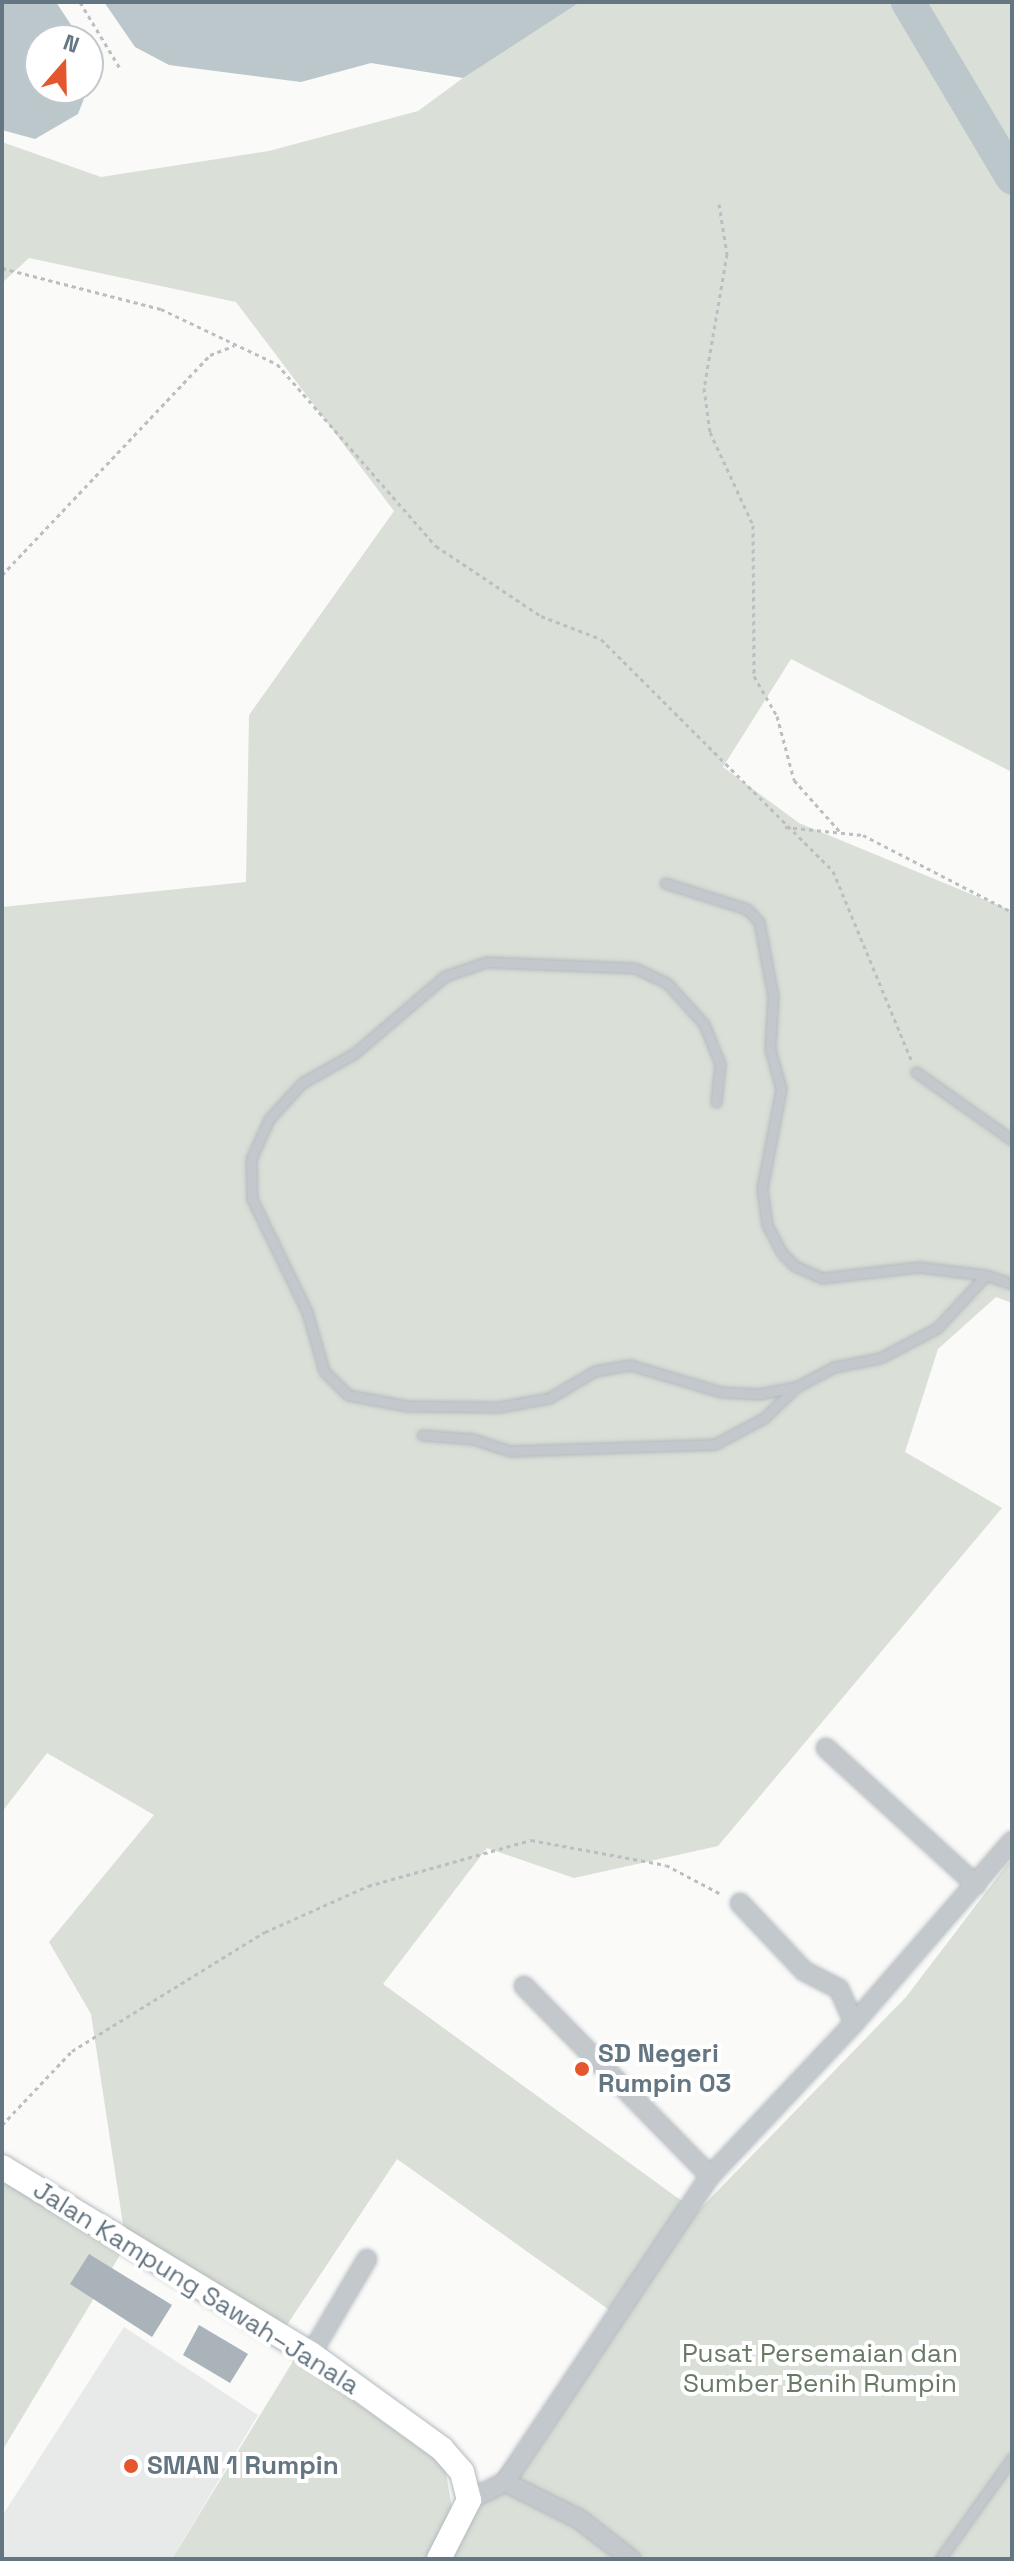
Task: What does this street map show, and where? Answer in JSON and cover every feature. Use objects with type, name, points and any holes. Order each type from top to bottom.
[{"type":"main road","name":"Jalan Kampung Sawah–Janala","points":[[2,2167],[311,2354],[442,2449],[462,2472],[469,2500]]},
{"type":"main road","points":[[439,2559],[469,2500]]},
{"type":"street","points":[[826,1748],[976,1885]]},
{"type":"street","points":[[469,2500],[505,2482],[710,2176],[854,2023],[1012,1841]]},
{"type":"street","points":[[740,1903],[804,1971],[839,1989],[854,2023]]},
{"type":"street","points":[[524,1986],[710,2176]]},
{"type":"street","points":[[311,2354],[367,2259]]},
{"type":"street","points":[[505,2482],[579,2519],[631,2559]]},
{"type":"lane","points":[[665,883],[747,909],[759,922],[773,996],[770,1049],[781,1089],[762,1189],[767,1225],[782,1253],[795,1266],[822,1278],[918,1267],[986,1275],[1012,1284]]},
{"type":"lane","points":[[716,1102],[720,1064],[709,1037],[667,983],[635,968],[486,962],[445,976],[355,1053],[302,1083],[269,1119],[251,1159],[252,1199],[307,1312],[324,1371],[348,1395],[407,1406],[499,1407],[549,1398],[595,1371],[630,1365],[721,1392],[759,1394],[796,1387]]},
{"type":"lane","points":[[916,1072],[1012,1140]]},
{"type":"lane","points":[[422,1435],[473,1439],[509,1451],[715,1444],[764,1418],[796,1387],[834,1367],[880,1358],[937,1328],[986,1275]]},
{"type":"lane","points":[[940,2559],[1012,2458]]},
{"type":"path","points":[[80,2],[121,70]]},
{"type":"path","points":[[719,204],[727,254],[704,388],[710,432],[753,525],[754,676],[777,716],[794,780],[841,833]]},
{"type":"path","points":[[2,268],[161,309],[277,364],[436,546],[541,616],[601,639],[785,827],[833,871],[916,1072]]},
{"type":"path","points":[[2,575],[210,355],[235,346]]},
{"type":"path","points":[[785,827],[863,835],[1012,912]]},
{"type":"path","points":[[2,2125],[72,2051],[265,1932],[368,1886],[531,1840],[666,1865],[740,1903]]},
{"type":"shaded area","points":[[2,2],[56,2],[70,24],[24,24],[24,104],[82,104],[78,114],[35,139],[2,130]]},
{"type":"shaded area","points":[[104,2],[580,2],[463,78],[371,63],[301,82],[169,65],[135,47]]},
{"type":"shaded area","name":"SMAN 1 Rumpin","points":[[124,2327],[258,2415],[172,2559],[2,2559],[2,2516]]},
{"type":"green space","name":"Pusat Persemaian dan Sumber Benih Rumpin","points":[[580,2],[1012,2],[1012,772],[791,659],[723,767],[799,823],[1012,911],[1012,1303],[996,1297],[938,1349],[905,1452],[1002,1508],[718,1846],[574,1878],[487,1848],[383,1984],[697,2212],[906,1997],[1012,1858],[1012,2559],[172,2559],[295,2358],[445,2467],[455,2526],[622,2319],[397,2159],[277,2340],[126,2245],[2,2451],[2,2176],[126,2244],[91,2014],[49,1942],[154,1815],[47,1753],[2,1812],[2,907],[246,882],[249,715],[394,511],[236,302],[29,258],[2,283],[2,142],[101,177],[269,151],[418,111],[512,42]]},
{"type":"building","points":[[89,2254],[172,2305],[152,2337],[70,2284]]},
{"type":"building","points":[[199,2325],[248,2354],[230,2383],[183,2355]]},
{"type":"waterway","points":[[908,2],[1012,177]]},
{"type":"place","name":"SD Negeri Rumpin 03","points":[[582,2069]]},
{"type":"place","name":"SMAN 1 Rumpin","points":[[131,2466]]}]
